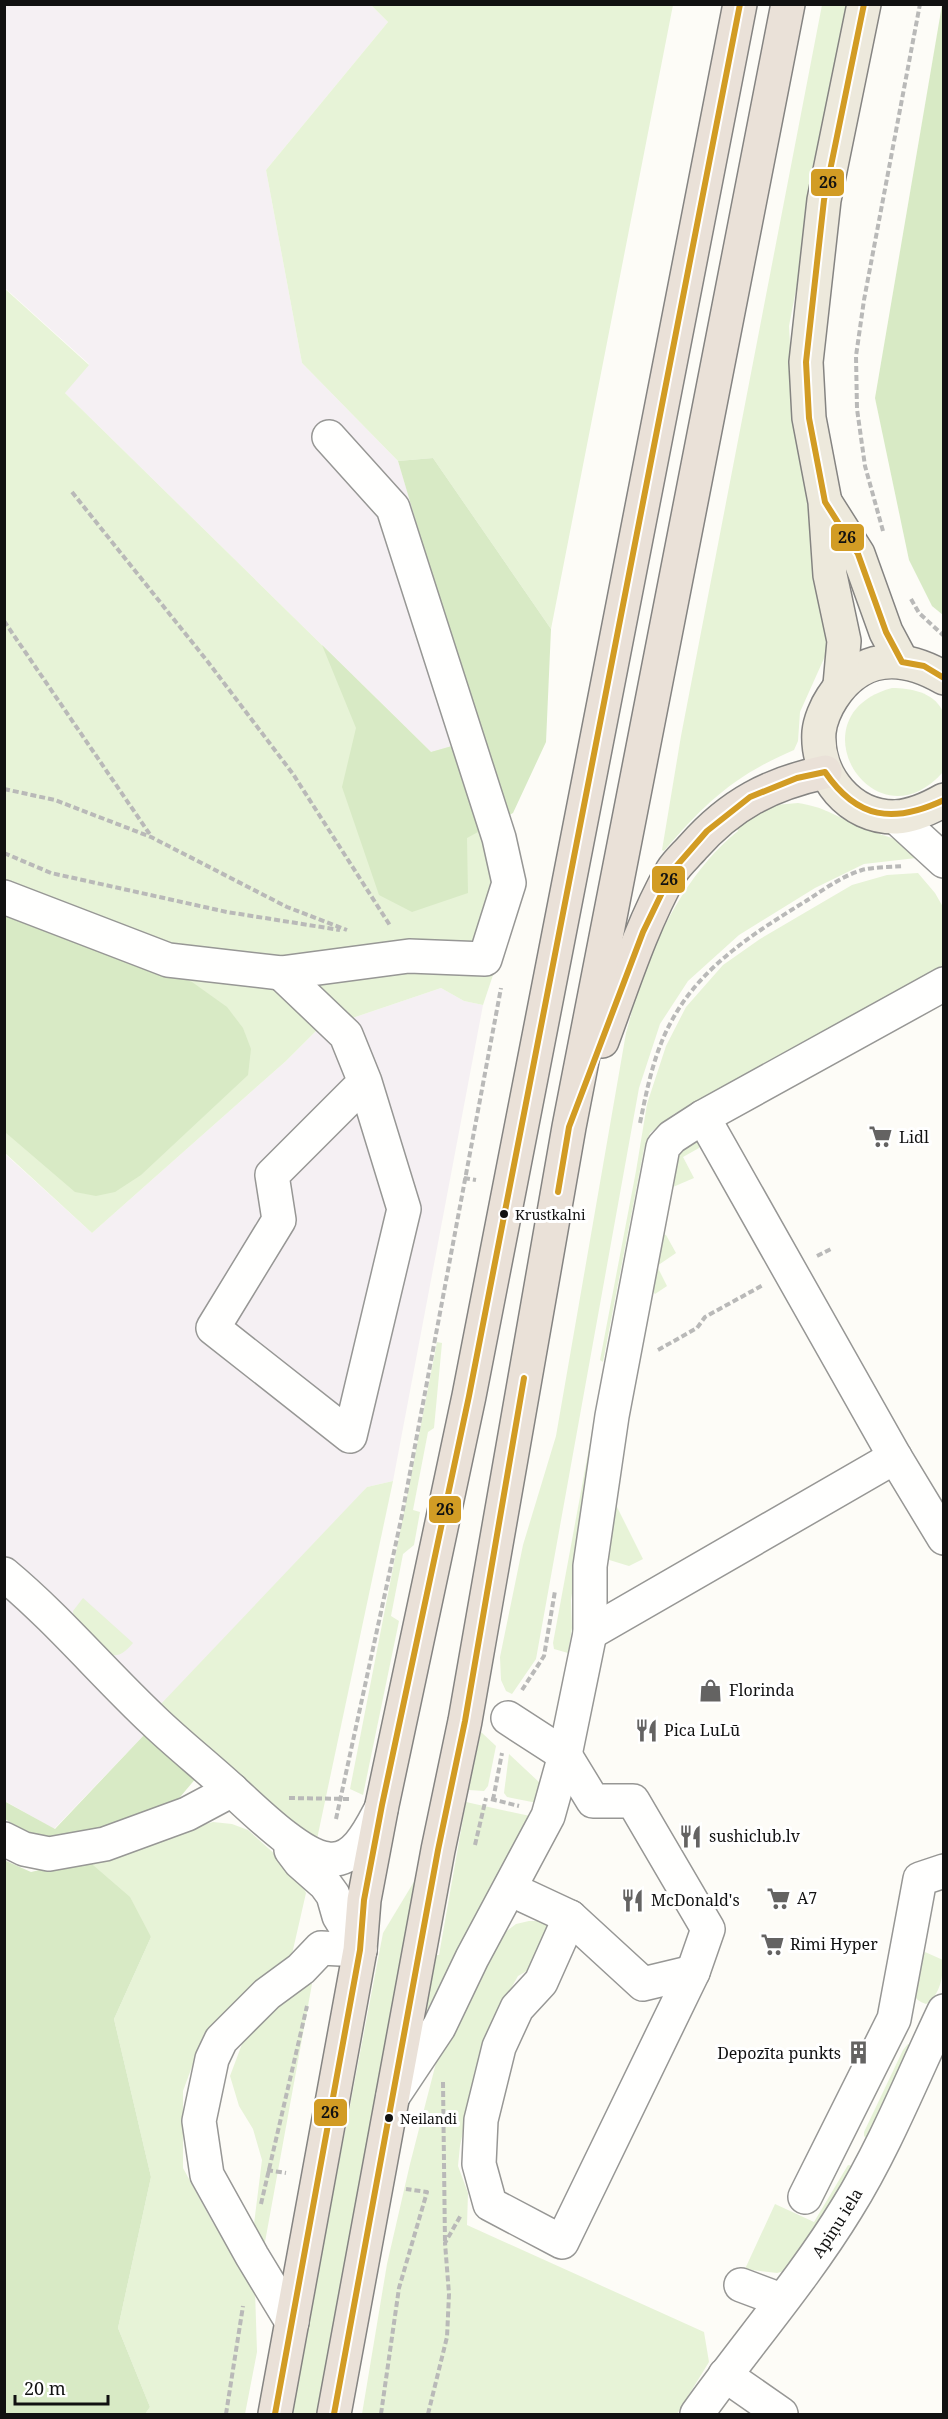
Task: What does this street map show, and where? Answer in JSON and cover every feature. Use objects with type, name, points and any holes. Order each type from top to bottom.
[{"type":"highway","points":[[275,2415],[360,1950],[364,1900],[382,1805],[469,1396],[741,4]]},
{"type":"highway","points":[[334,2415],[438,1850],[465,1721],[569,1127],[788,4]]},
{"type":"highway","points":[[569,1127],[643,932],[673,870],[707,831],[750,798],[797,778],[825,772]]},
{"type":"main road","points":[[840,685],[844,641],[830,575],[825,502],[809,417],[806,362],[824,200],[864,4]]},
{"type":"main road","points":[[825,502],[858,554],[886,632],[902,662]]},
{"type":"main road","points":[[944,678],[924,666],[902,662],[879,662],[857,671],[840,685],[826,707],[819,731],[825,772],[834,787],[850,803],[872,813],[896,817],[921,811],[944,800]]},
{"type":"street","points":[[4,897],[168,960],[281,973],[409,956],[485,959],[509,882],[500,838],[393,508],[329,437]]},
{"type":"street","points":[[896,817],[944,861]]},
{"type":"street","points":[[281,973],[346,1035],[365,1082],[404,1209],[350,1436],[213,1328],[279,1220],[272,1175],[365,1082]]},
{"type":"street","points":[[393,2096],[439,2027],[472,1958],[548,1816],[565,1755],[590,1633],[590,1566],[612,1416],[663,1147],[672,1137],[703,1117],[944,984]]},
{"type":"street","points":[[703,1117],[895,1457],[944,1538]]},
{"type":"street","points":[[590,1633],[895,1457]]},
{"type":"street","points":[[4,1574],[38,1603],[153,1721],[280,1834],[300,1862],[325,1884],[333,1895],[339,1916],[360,1950]]},
{"type":"street","points":[[508,1718],[565,1755],[592,1801],[633,1801],[708,1929],[693,1972],[562,2242],[490,2204],[479,2164],[482,2120],[499,2047],[517,2008],[541,1982],[570,1917]]},
{"type":"street","points":[[4,1839],[24,1849],[49,1854],[105,1844],[187,1814],[232,1790]]},
{"type":"street","points":[[280,1834],[328,1859],[347,1854],[366,1839],[382,1805]]},
{"type":"street","points":[[805,2197],[894,2019],[920,1879],[944,1870]]},
{"type":"street","points":[[510,1889],[570,1917],[644,1984],[693,1972]]},
{"type":"street","points":[[292,2322],[207,2175],[199,2121],[212,2060],[221,2040],[267,1994],[301,1969],[321,1948],[360,1950]]},
{"type":"street","points":[[894,2019],[938,2023]]},
{"type":"street","name":"Apiņu iela","points":[[697,2415],[818,2253],[849,2206],[874,2159],[938,2023]]},
{"type":"street","points":[[833,2141],[874,2159]]},
{"type":"street","points":[[741,2284],[781,2300]]},
{"type":"street","points":[[725,2375],[781,2415]]},
{"type":"path","points":[[886,540],[865,466],[857,409],[856,356],[864,300],[920,4]]},
{"type":"path","points":[[72,492],[208,662],[293,774],[409,956]]},
{"type":"path","points":[[908,593],[919,613],[944,636]]},
{"type":"path","points":[[4,621],[151,837]]},
{"type":"path","points":[[4,789],[55,800],[151,837],[287,907],[350,932],[227,912],[63,876],[4,853]]},
{"type":"path","points":[[328,1859],[402,1515],[501,986]]},
{"type":"path","points":[[464,1178],[476,1180]]},
{"type":"path","points":[[654,1352],[697,1328],[705,1317],[833,1248]]},
{"type":"path","points":[[226,2415],[267,2170],[307,2004]]},
{"type":"path","points":[[428,2415],[447,2337],[449,2294],[445,2243],[462,2214],[486,2191]]},
{"type":"path","points":[[381,2415],[399,2288],[427,2192]]},
{"type":"shaded area","points":[[5,5],[371,5],[388,22],[266,170],[302,363],[398,461],[481,738],[431,752],[64,392],[89,364],[5,288]]},
{"type":"shaded area","points":[[441,988],[464,1001],[483,1005],[393,1481],[367,1487],[145,1734],[54,1829],[5,1801],[4,1153],[92,1233],[286,1061],[317,1030]]},
{"type":"green space","points":[[371,5],[673,5],[551,629],[433,458],[398,461],[302,363],[266,170],[388,22]]},
{"type":"green space","points":[[822,5],[851,5],[789,326],[794,420],[811,507],[826,632],[826,654],[800,712],[798,741],[794,750],[755,770],[722,792],[693,818],[664,851],[662,850],[681,736]]},
{"type":"green space","points":[[942,5],[944,5],[943,615],[932,606],[909,560],[875,398]]},
{"type":"green space","points":[[4,288],[89,365],[65,393],[431,752],[481,738],[525,879],[483,1005],[464,1001],[441,988],[317,1030],[286,1061],[92,1233],[5,1153]]},
{"type":"green space","points":[[433,458],[551,629],[546,742],[513,813],[467,838],[468,893],[412,912],[379,895],[342,787],[356,728],[322,645],[431,752],[480,738],[398,461]]},
{"type":"green space","points":[[892,688],[920,692],[933,699],[942,710],[944,739],[943,772],[917,792],[892,796],[870,787],[854,769],[846,747],[848,723],[862,703]]},
{"type":"green space","points":[[798,803],[822,809],[856,825],[900,841],[925,857],[864,864],[815,888],[739,935],[688,981],[660,1024],[639,1088],[536,1659],[512,1694],[506,1691],[501,1680],[500,1657],[523,1545],[556,1436],[626,1033],[639,986],[652,952],[682,895],[708,860],[738,831],[735,823],[775,805]]},
{"type":"green space","points":[[918,873],[935,893],[943,907],[943,965],[674,1114],[650,1133],[644,1149],[603,1362],[600,1360],[647,1104],[666,1046],[686,1007],[723,965],[760,939],[852,885],[887,875]]},
{"type":"green space","points":[[5,916],[83,939],[192,982],[227,1007],[243,1028],[251,1049],[248,1075],[141,1175],[115,1192],[96,1196],[75,1192],[5,1132]]},
{"type":"green space","points":[[699,1141],[699,1148],[683,1157],[694,1178],[673,1187],[671,1184],[679,1149]]},
{"type":"green space","points":[[663,1234],[666,1235],[676,1253],[657,1266],[667,1286],[655,1294],[650,1288]]},
{"type":"green space","points":[[437,1342],[442,1343],[434,1428],[428,1432],[413,1510],[420,1512],[414,1545],[403,1554],[391,1616],[399,1621],[363,1795],[350,1789]]},
{"type":"green space","points":[[603,1372],[605,1373],[571,1600],[572,1628],[568,1653],[554,1649],[553,1643]]},
{"type":"green space","points":[[393,1481],[317,1839],[294,1826],[160,1705],[367,1487]]},
{"type":"green space","points":[[615,1503],[643,1559],[629,1566],[606,1559]]},
{"type":"green space","points":[[83,1598],[133,1643],[124,1652],[118,1655],[106,1655],[74,1620],[73,1611]]},
{"type":"green space","points":[[481,1732],[496,1746],[488,1786],[484,1791],[469,1790],[469,1787]]},
{"type":"green space","points":[[145,1734],[197,1777],[175,1803],[127,1830],[38,1840],[5,1819],[4,1801],[55,1829]]},
{"type":"green space","points":[[509,1754],[540,1783],[537,1803],[507,1797],[504,1793]]},
{"type":"green space","points":[[466,1802],[530,1816],[426,2012],[435,1955],[439,1955]]},
{"type":"green space","points":[[213,1822],[232,1824],[248,1830],[296,1873],[306,1893],[290,1963],[204,2034],[183,2091],[183,2168],[213,2223],[234,2253],[255,2290],[257,2352],[245,2414],[145,2414],[150,2407],[118,2328],[151,2177],[114,2019],[151,1937],[86,1859]]},
{"type":"green space","points":[[86,1859],[130,1897],[151,1937],[114,2019],[151,2177],[118,2328],[150,2407],[145,2414],[5,2414],[4,1860],[31,1872]]},
{"type":"green space","points":[[418,1875],[318,2414],[291,2414],[383,1933]]},
{"type":"green space","points":[[544,1921],[550,1926],[534,1967],[518,1976],[491,2024],[478,2062],[460,2146],[458,2166],[468,2193],[467,2225],[704,2332],[709,2362],[677,2414],[362,2414],[387,2264],[437,2059],[495,1940],[516,1924]]},
{"type":"green space","points":[[925,1952],[943,1960],[942,1978],[938,1990],[926,2004],[918,2000],[912,1989],[915,1974]]},
{"type":"green space","points":[[303,1981],[312,1984],[263,2253],[253,2232],[262,2160],[253,2129],[239,2106],[230,2076],[245,2036]]},
{"type":"green space","points":[[908,2044],[913,2045],[868,2140],[864,2132]]},
{"type":"green space","points":[[848,2165],[853,2166],[792,2269],[777,2273],[745,2269],[775,2204],[814,2222]]},
{"type":"transit line","name":"26","points":[[275,2414],[360,1950],[364,1900],[382,1805],[469,1396],[740,4]]},
{"type":"transit line","name":"26","points":[[864,4],[824,200],[806,362],[809,418],[825,502],[858,554],[886,632],[902,662],[924,666],[944,678]]},
{"type":"transit line","name":"26","points":[[558,1192],[569,1127],[643,932],[673,870],[707,831],[750,797],[797,778],[825,772],[850,800],[877,813],[908,812],[926,808],[944,800]]},
{"type":"transit line","name":"26","points":[[334,2414],[438,1850],[465,1721],[524,1378]]},
{"type":"place","name":"Lidl","points":[[881,1137]]},
{"type":"place","name":"Krustkalni","points":[[504,1214]]},
{"type":"place","name":"Florinda","points":[[711,1690]]},
{"type":"place","name":"Pica LuLū","points":[[646,1730]]},
{"type":"place","name":"sushiclub.lv","points":[[691,1836]]},
{"type":"place","name":"A7","points":[[779,1898]]},
{"type":"place","name":"McDonald's","points":[[633,1900]]},
{"type":"place","name":"Rimi Hyper","points":[[772,1944]]},
{"type":"place","name":"Depozīta punkts","points":[[859,2053]]},
{"type":"place","name":"Neilandi","points":[[389,2118]]}]
